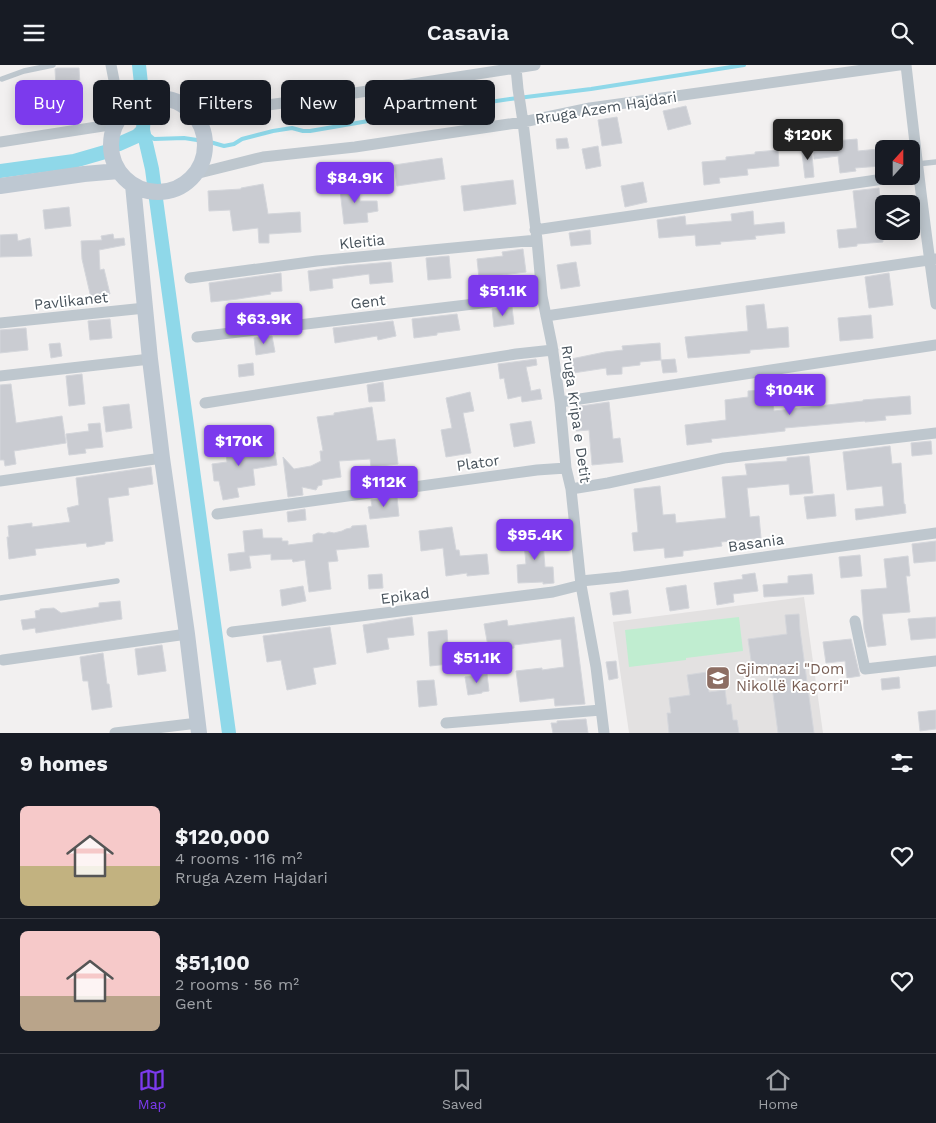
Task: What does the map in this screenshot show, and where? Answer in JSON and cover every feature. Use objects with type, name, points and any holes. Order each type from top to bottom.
[{"type":"street","points":[[110,65],[112,80]]},
{"type":"street","points":[[271,105],[534,65]]},
{"type":"street","name":"Rruga Azem Hajdari","points":[[195,174],[263,157],[355,147],[523,122],[590,108],[898,65]]},
{"type":"street","points":[[906,65],[912,140]]},
{"type":"street","name":"Rruga Kripa e Detit","points":[[516,68],[542,295],[553,351],[581,583],[596,667],[604,733]]},
{"type":"street","points":[[0,142],[93,125]]},
{"type":"street","name":"Rruga Azem Hajdari","points":[[117,125],[111,143],[112,153],[119,171],[133,185],[142,189],[161,192],[180,187],[189,181],[201,166],[206,147],[201,125]]},
{"type":"street","points":[[0,187],[84,174],[119,171]]},
{"type":"street","name":"Kleitia","points":[[190,278],[536,235],[875,181]]},
{"type":"street","points":[[115,733],[198,728],[150,359],[133,185]]},
{"type":"street","points":[[918,185],[933,259],[936,304]]},
{"type":"street","points":[[924,213],[936,213]]},
{"type":"street","points":[[546,316],[933,259]]},
{"type":"street","name":"Gent","points":[[197,337],[542,295]]},
{"type":"street","name":"Pavlikanet","points":[[0,323],[145,308]]},
{"type":"street","points":[[560,402],[936,345]]},
{"type":"street","points":[[205,403],[516,354],[553,351]]},
{"type":"street","points":[[0,376],[150,359]]},
{"type":"street","points":[[571,489],[724,458],[936,433]]},
{"type":"street","points":[[0,481],[162,458]]},
{"type":"street","name":"Plator","points":[[217,514],[538,470],[566,468]]},
{"type":"street","name":"Basania","points":[[581,583],[936,533]]},
{"type":"street","name":"Epikad","points":[[232,633],[553,592],[581,583]]},
{"type":"street","points":[[854,621],[865,669],[936,661]]},
{"type":"street","points":[[3,660],[187,634]]},
{"type":"street","points":[[446,723],[601,710]]},
{"type":"lane","points":[[2,79],[24,71],[53,65]]},
{"type":"lane","points":[[920,169],[936,162]]},
{"type":"lane","points":[[0,598],[116,581]]},
{"type":"shaded area","name":"Gjimnazi \"Dom Nikollë Kaçorri\"","points":[[804,597],[823,733],[629,733],[613,622]]},
{"type":"green space","points":[[739,617],[743,651],[629,667],[625,630]]},
{"type":"building","points":[[79,68],[80,80],[56,80],[55,69]]},
{"type":"building","points":[[686,106],[691,124],[668,130],[663,111]]},
{"type":"building","points":[[617,117],[622,143],[602,146],[598,120]]},
{"type":"building","points":[[567,138],[569,148],[557,149],[556,139]]},
{"type":"building","points":[[857,139],[858,151],[875,149],[875,166],[855,168],[856,171],[840,173],[838,156],[814,159],[813,142]]},
{"type":"building","points":[[811,144],[814,177],[805,178],[801,145]]},
{"type":"building","points":[[598,146],[601,166],[586,169],[582,149]]},
{"type":"building","points":[[778,150],[779,166],[747,169],[748,175],[719,178],[720,183],[704,185],[702,162],[726,160],[726,157]]},
{"type":"building","points":[[442,158],[445,179],[397,186],[394,165]]},
{"type":"building","points":[[513,180],[516,204],[464,211],[461,186]]},
{"type":"building","points":[[358,181],[360,201],[377,201],[378,211],[367,213],[368,222],[344,224],[339,182]]},
{"type":"building","points":[[643,182],[647,202],[625,207],[621,186]]},
{"type":"building","points":[[263,184],[268,214],[300,212],[301,232],[269,234],[269,243],[259,243],[258,228],[233,231],[230,210],[209,211],[208,191],[241,189]]},
{"type":"building","points":[[879,188],[880,195],[875,195],[875,240],[883,240],[883,242],[857,244],[857,246],[839,248],[837,230],[857,228],[853,191]]},
{"type":"building","points":[[69,207],[71,226],[45,229],[43,210]]},
{"type":"building","points":[[753,211],[754,225],[784,222],[785,233],[755,236],[756,239],[696,246],[695,235],[659,238],[657,220],[685,216],[686,225],[732,221],[731,214]]},
{"type":"building","points":[[590,230],[591,244],[571,246],[569,233]]},
{"type":"building","points":[[17,234],[18,241],[30,238],[32,256],[0,257],[0,235]]},
{"type":"building","points":[[113,234],[114,239],[124,238],[125,245],[99,250],[100,270],[104,269],[110,294],[91,298],[82,259],[81,241],[102,240],[101,236]]},
{"type":"building","points":[[523,249],[526,272],[479,278],[477,259],[503,256],[502,252]]},
{"type":"building","points":[[449,256],[451,278],[428,280],[426,258]]},
{"type":"building","points":[[391,262],[393,282],[370,284],[369,274],[332,279],[333,288],[310,291],[308,271]]},
{"type":"building","points":[[576,262],[580,286],[561,289],[557,265]]},
{"type":"building","points":[[281,273],[282,291],[211,302],[209,283]]},
{"type":"building","points":[[889,273],[893,305],[869,308],[865,277]]},
{"type":"building","points":[[764,304],[767,329],[788,327],[789,347],[750,350],[750,353],[688,358],[685,337],[748,331],[746,306]]},
{"type":"building","points":[[512,307],[514,324],[494,327],[492,309]]},
{"type":"building","points":[[457,314],[460,330],[414,338],[412,319]]},
{"type":"building","points":[[871,315],[873,338],[840,341],[838,318]]},
{"type":"building","points":[[110,319],[112,338],[90,340],[88,321]]},
{"type":"building","points":[[393,321],[396,336],[378,340],[377,336],[335,343],[333,328]]},
{"type":"building","points":[[26,328],[28,350],[0,353],[0,330]]},
{"type":"building","points":[[272,336],[275,352],[256,355],[254,338]]},
{"type":"building","points":[[60,343],[62,356],[51,358],[49,344]]},
{"type":"building","points":[[660,343],[661,360],[640,362],[640,365],[622,367],[622,374],[607,375],[606,368],[573,373],[571,359],[623,350],[622,346]]},
{"type":"building","points":[[536,359],[537,365],[526,367],[531,391],[540,389],[542,399],[522,402],[521,396],[508,399],[504,378],[500,379],[498,364]]},
{"type":"building","points":[[675,359],[677,372],[663,373],[661,360]]},
{"type":"building","points":[[253,363],[254,375],[239,377],[238,365]]},
{"type":"building","points":[[82,374],[85,404],[69,406],[66,376]]},
{"type":"building","points":[[383,382],[385,401],[369,402],[367,385]]},
{"type":"building","points":[[11,384],[16,423],[62,416],[66,443],[14,451],[16,464],[5,466],[4,460],[0,460],[0,385]]},
{"type":"building","points":[[771,389],[774,411],[910,396],[911,414],[885,416],[886,420],[785,428],[785,431],[711,439],[712,442],[687,445],[685,425],[726,420],[725,400],[748,397],[748,391]]},
{"type":"building","points":[[470,392],[474,411],[463,413],[471,453],[446,457],[441,430],[452,428],[446,398]]},
{"type":"building","points":[[609,402],[613,439],[620,438],[623,462],[592,465],[589,430],[576,431],[574,407]]},
{"type":"building","points":[[129,404],[132,428],[106,432],[103,407]]},
{"type":"building","points":[[372,407],[377,441],[395,439],[398,464],[371,467],[370,459],[339,461],[341,477],[322,480],[322,485],[318,486],[316,490],[302,487],[303,495],[288,497],[283,457],[294,469],[311,466],[321,461],[320,451],[323,451],[317,417]]},
{"type":"building","points":[[531,421],[535,443],[514,447],[510,424]]},
{"type":"building","points":[[100,423],[103,447],[85,449],[86,453],[69,455],[66,434],[89,431],[88,424]]},
{"type":"building","points":[[242,434],[245,457],[275,452],[277,465],[253,469],[255,485],[237,488],[239,497],[223,500],[219,481],[214,481],[212,464],[227,462],[224,436]]},
{"type":"building","points":[[931,441],[932,454],[912,456],[911,443]]},
{"type":"building","points":[[890,446],[892,464],[901,463],[906,513],[856,520],[855,509],[884,506],[882,486],[847,490],[843,452]]},
{"type":"building","points":[[809,456],[813,493],[790,495],[789,484],[747,488],[750,517],[759,516],[761,538],[721,542],[722,546],[683,551],[683,556],[665,558],[664,548],[634,551],[632,533],[638,532],[634,489],[660,486],[663,515],[675,514],[676,523],[726,518],[722,477],[747,475],[745,464],[787,461],[787,458]]},
{"type":"building","points":[[151,467],[153,484],[128,488],[129,495],[108,498],[113,541],[87,547],[86,543],[35,549],[36,555],[9,559],[8,526],[32,523],[32,527],[70,522],[67,508],[79,505],[76,478]]},
{"type":"building","points":[[834,494],[836,516],[807,519],[804,497]]},
{"type":"building","points":[[397,497],[399,516],[370,519],[368,507],[372,506],[371,500]]},
{"type":"building","points":[[305,509],[306,520],[288,522],[287,512]]},
{"type":"building","points":[[366,525],[369,547],[336,550],[338,561],[328,562],[331,589],[309,592],[305,560],[293,562],[292,559],[271,560],[271,554],[249,556],[251,568],[230,571],[228,554],[245,552],[243,531],[262,529],[263,538],[282,538],[282,541],[288,541],[288,545],[313,542],[313,535],[318,533],[334,533],[351,528],[352,526]]},
{"type":"building","points":[[452,527],[456,550],[459,550],[460,556],[487,554],[489,574],[467,576],[467,573],[446,576],[443,548],[421,551],[419,531]]},
{"type":"building","points":[[542,531],[545,567],[553,567],[554,583],[518,583],[517,565],[526,564],[523,533]]},
{"type":"building","points":[[936,541],[936,561],[914,563],[912,544]]},
{"type":"building","points":[[860,555],[862,576],[841,578],[839,557]]},
{"type":"building","points":[[908,556],[910,576],[906,576],[910,612],[882,614],[886,645],[868,647],[864,629],[861,590],[887,588],[884,559]]},
{"type":"building","points":[[755,573],[758,591],[733,594],[734,602],[717,605],[714,583],[743,579],[742,575]]},
{"type":"building","points":[[382,574],[383,588],[369,589],[368,575]]},
{"type":"building","points":[[812,574],[814,594],[764,597],[763,585],[788,583],[788,576]]},
{"type":"building","points":[[686,585],[689,608],[670,611],[666,588]]},
{"type":"building","points":[[303,586],[306,601],[282,606],[280,590]]},
{"type":"building","points":[[628,590],[631,613],[613,615],[610,593]]},
{"type":"building","points":[[120,601],[122,619],[36,633],[35,628],[23,630],[21,620],[36,618],[35,611],[40,609],[54,608],[61,613],[99,607],[99,603]]},
{"type":"building","points":[[799,614],[814,733],[778,733],[770,671],[753,674],[748,639],[787,634],[785,615]]},
{"type":"building","points":[[412,617],[414,635],[387,638],[389,649],[367,653],[363,625]]},
{"type":"building","points":[[574,617],[585,704],[555,706],[554,698],[520,702],[516,671],[564,667],[561,639],[514,645],[514,648],[489,652],[484,624],[507,620],[508,626]]},
{"type":"building","points":[[936,617],[936,638],[911,640],[908,619]]},
{"type":"building","points":[[330,627],[336,664],[313,668],[316,684],[287,690],[281,660],[267,662],[263,636]]},
{"type":"building","points":[[447,630],[449,664],[430,666],[428,632]]},
{"type":"building","points":[[851,639],[860,676],[847,678],[845,661],[826,663],[823,642]]},
{"type":"building","points":[[162,645],[166,671],[138,675],[135,649]]},
{"type":"building","points":[[103,653],[112,707],[92,710],[88,681],[83,681],[80,657]]},
{"type":"building","points":[[616,661],[618,678],[609,680],[606,662]]},
{"type":"building","points":[[707,672],[709,692],[725,690],[727,705],[731,704],[733,720],[737,720],[739,733],[669,733],[667,713],[671,713],[669,698],[690,695],[687,675]]},
{"type":"building","points":[[487,674],[489,691],[468,695],[465,677]]},
{"type":"building","points":[[899,677],[900,688],[882,690],[881,679]]},
{"type":"building","points":[[434,680],[437,705],[419,707],[417,681]]},
{"type":"building","points":[[936,710],[936,729],[920,731],[918,712]]},
{"type":"building","points":[[586,719],[588,733],[553,733],[551,723]]},
{"type":"waterway","points":[[139,65],[141,80]]},
{"type":"waterway","points":[[210,142],[224,146],[234,144],[242,139],[292,128],[310,131],[409,114],[591,89],[744,65]]},
{"type":"waterway","points":[[143,125],[154,184]]},
{"type":"waterway","points":[[143,130],[154,139],[184,138],[197,140]]},
{"type":"waterway","points":[[119,144],[137,136],[143,130]]},
{"type":"waterway","points":[[0,171],[74,161],[105,152]]},
{"type":"waterway","points":[[156,199],[229,733]]},
{"type":"place","name":"Gjimnazi \"Dom Nikollë Kaçorri\"","points":[[718,678]]}]
